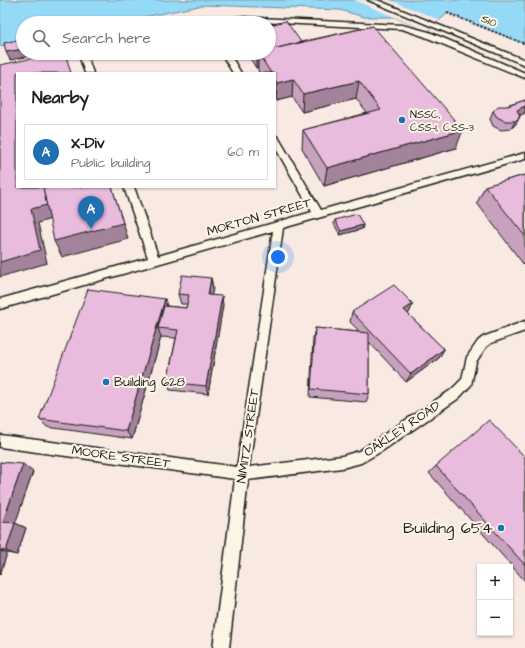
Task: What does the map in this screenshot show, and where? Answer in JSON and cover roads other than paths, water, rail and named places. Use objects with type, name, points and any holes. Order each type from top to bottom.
[{"type":"lane","points":[[371,0],[525,63]]},
{"type":"lane","points":[[276,21],[402,28],[426,34],[525,76]]},
{"type":"lane","points":[[84,60],[89,72]]},
{"type":"lane","points":[[229,60],[236,72]]},
{"type":"lane","points":[[276,141],[318,214]]},
{"type":"lane","name":"MORTON STREET","points":[[0,304],[525,156]]},
{"type":"lane","points":[[129,188],[154,260]]},
{"type":"lane","name":"NIMITZ STREET","points":[[221,648],[242,474],[279,225]]},
{"type":"lane","name":"OAKLEY ROAD","points":[[242,474],[342,462],[361,457],[460,390],[470,375],[474,354],[487,340],[525,326]]},
{"type":"lane","name":"MOORE STREET","points":[[0,440],[242,474]]},
{"type":"water","points":[[0,0],[525,0],[525,44],[448,13],[427,31],[394,17],[364,17],[340,10],[204,5],[149,16],[16,16],[16,43],[0,46]]},
{"type":"place","name":"NSSC, CSS-1, CSS-3","points":[[402,120]]},
{"type":"place","name":"X-Div","points":[[91,229]]},
{"type":"place","name":"Building 628","points":[[106,382]]},
{"type":"place","name":"Building 654","points":[[501,528]]}]
